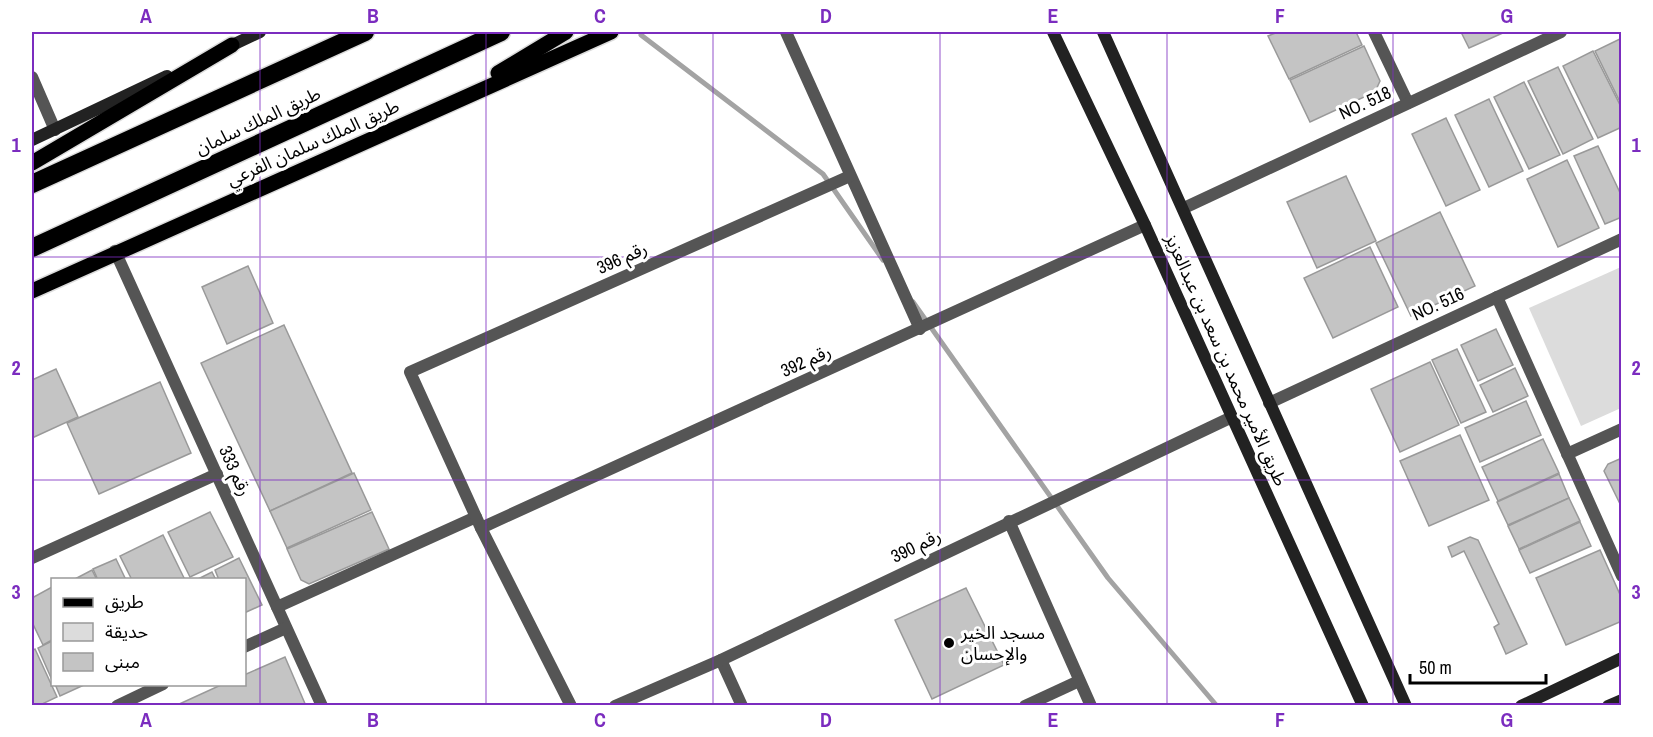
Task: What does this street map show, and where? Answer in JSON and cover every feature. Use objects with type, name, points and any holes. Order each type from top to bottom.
[{"type":"highway","name":"طريق الملك سلمان","points":[[32,184],[364,32]]},
{"type":"highway","name":"طريق الملك سلمان","points":[[32,248],[501,32]]},
{"type":"main road","points":[[32,163],[256,32]]},
{"type":"main road","points":[[447,105],[566,32]]},
{"type":"main road","name":"طريق الملك سلمان الفرعي","points":[[32,291],[116,251],[611,32]]},
{"type":"main road","name":"طريق الأمير محمد بن سعد بن عبدالعزيز","points":[[1053,32],[1145,225],[1363,705]]},
{"type":"main road","name":"طريق الأمير محمد بن سعد بن عبدالعزيز","points":[[1103,32],[1404,700]]},
{"type":"main road","points":[[32,140],[232,45]]},
{"type":"main road","points":[[1521,705],[1622,658]]},
{"type":"main road","points":[[1404,700],[1416,705]]},
{"type":"main road","points":[[1608,705],[1622,700]]},
{"type":"street","points":[[786,32],[920,328]]},
{"type":"street","points":[[1374,32],[1408,103]]},
{"type":"street","name":"NO. 518","points":[[1184,208],[1561,32]]},
{"type":"street","points":[[32,77],[55,130]]},
{"type":"street","name":"رقم 396","points":[[478,523],[410,372],[850,176]]},
{"type":"street","name":"رقم 392","points":[[277,607],[478,523],[920,328],[1145,225]]},
{"type":"street","name":"NO. 516","points":[[1269,403],[1622,239]]},
{"type":"street","name":"رقم 333","points":[[116,251],[322,705]]},
{"type":"street","points":[[1497,297],[1622,576]]},
{"type":"street","name":"رقم 390","points":[[615,705],[721,660],[1009,521],[1232,417]]},
{"type":"street","points":[[1567,454],[1622,429]]},
{"type":"street","points":[[32,558],[217,474]]},
{"type":"street","points":[[1009,521],[1091,705]]},
{"type":"street","points":[[478,523],[571,705]]},
{"type":"street","points":[[246,646],[286,628]]},
{"type":"street","points":[[721,660],[742,705]]},
{"type":"street","points":[[1025,705],[1079,681]]},
{"type":"street","points":[[117,705],[159,686]]},
{"type":"green space","points":[[1621,267],[1621,408],[1581,426],[1529,308]]},
{"type":"building","points":[[1278,32],[1356,32],[1362,45],[1289,79],[1268,36]]},
{"type":"building","points":[[1461,32],[1505,32],[1469,48]]},
{"type":"building","points":[[1622,38],[1622,106],[1595,51]]},
{"type":"building","points":[[1364,46],[1380,81],[1375,92],[1310,122],[1290,80]]},
{"type":"building","points":[[1593,51],[1622,109],[1622,127],[1598,138],[1563,66]]},
{"type":"building","points":[[1558,67],[1593,139],[1563,154],[1528,81]]},
{"type":"building","points":[[1524,82],[1560,155],[1529,169],[1494,97]]},
{"type":"building","points":[[1489,99],[1523,171],[1489,187],[1455,115]]},
{"type":"building","points":[[1446,118],[1480,190],[1446,206],[1412,134]]},
{"type":"building","points":[[1598,146],[1622,197],[1622,217],[1605,224],[1574,156]]},
{"type":"building","points":[[1567,160],[1599,228],[1558,247],[1527,179]]},
{"type":"building","points":[[1346,176],[1376,241],[1317,268],[1287,202]]},
{"type":"building","points":[[1440,212],[1475,286],[1411,316],[1376,243]]},
{"type":"building","points":[[1370,247],[1398,307],[1333,338],[1304,278]]},
{"type":"building","points":[[248,266],[273,323],[227,344],[202,287]]},
{"type":"building","points":[[284,325],[352,473],[270,511],[201,363]]},
{"type":"building","points":[[1496,329],[1513,365],[1478,381],[1461,345]]},
{"type":"building","points":[[1457,349],[1486,412],[1461,423],[1432,360]]},
{"type":"building","points":[[1430,362],[1459,425],[1400,452],[1371,389]]},
{"type":"building","points":[[1515,368],[1528,396],[1493,412],[1480,385]]},
{"type":"building","points":[[56,369],[78,417],[32,438],[32,380]]},
{"type":"building","points":[[160,382],[191,453],[99,494],[67,423]]},
{"type":"building","points":[[1526,401],[1541,435],[1480,462],[1465,428]]},
{"type":"building","points":[[1460,435],[1489,500],[1429,526],[1400,461]]},
{"type":"building","points":[[1543,439],[1559,473],[1498,501],[1482,467]]},
{"type":"building","points":[[1622,458],[1622,508],[1604,471],[1608,464]]},
{"type":"building","points":[[354,473],[371,510],[287,548],[270,511]]},
{"type":"building","points":[[1559,474],[1569,498],[1508,525],[1497,502]]},
{"type":"building","points":[[1569,498],[1580,521],[1519,549],[1508,526]]},
{"type":"building","points":[[210,512],[233,557],[190,577],[168,532]]},
{"type":"building","points":[[372,512],[389,549],[309,584],[301,580],[287,549]]},
{"type":"building","points":[[1580,522],[1591,546],[1530,573],[1519,550]]},
{"type":"building","points":[[163,535],[184,578],[131,578],[120,556]]},
{"type":"building","points":[[1470,537],[1478,540],[1527,644],[1506,654],[1494,627],[1499,624],[1464,551],[1452,557],[1448,547]]},
{"type":"building","points":[[1600,550],[1622,599],[1622,621],[1566,645],[1536,578]]},
{"type":"building","points":[[239,558],[262,605],[246,612],[246,578],[218,578],[215,570]]},
{"type":"building","points":[[116,559],[125,578],[97,578],[93,569]]},
{"type":"building","points":[[92,570],[96,578],[77,578]]},
{"type":"building","points":[[212,572],[215,578],[200,578]]},
{"type":"building","points":[[51,588],[51,641],[43,645],[32,622],[32,598]]},
{"type":"building","name":"مسجد الخير والإحسان","points":[[966,588],[1004,665],[932,699],[895,620]]},
{"type":"building","points":[[51,642],[51,678],[38,648]]},
{"type":"building","points":[[35,649],[57,697],[38,706],[32,704],[32,651]]},
{"type":"building","points":[[285,657],[306,706],[175,706],[219,686],[246,686],[246,674]]},
{"type":"building","points":[[56,686],[82,686],[60,696]]},
{"type":"waterway","points":[[641,35],[823,174],[883,260]]},
{"type":"waterway","points":[[913,302],[1108,578],[1217,706]]},
{"type":"place","name":"مسجد الخير والإحسان","points":[[949,643]]}]
